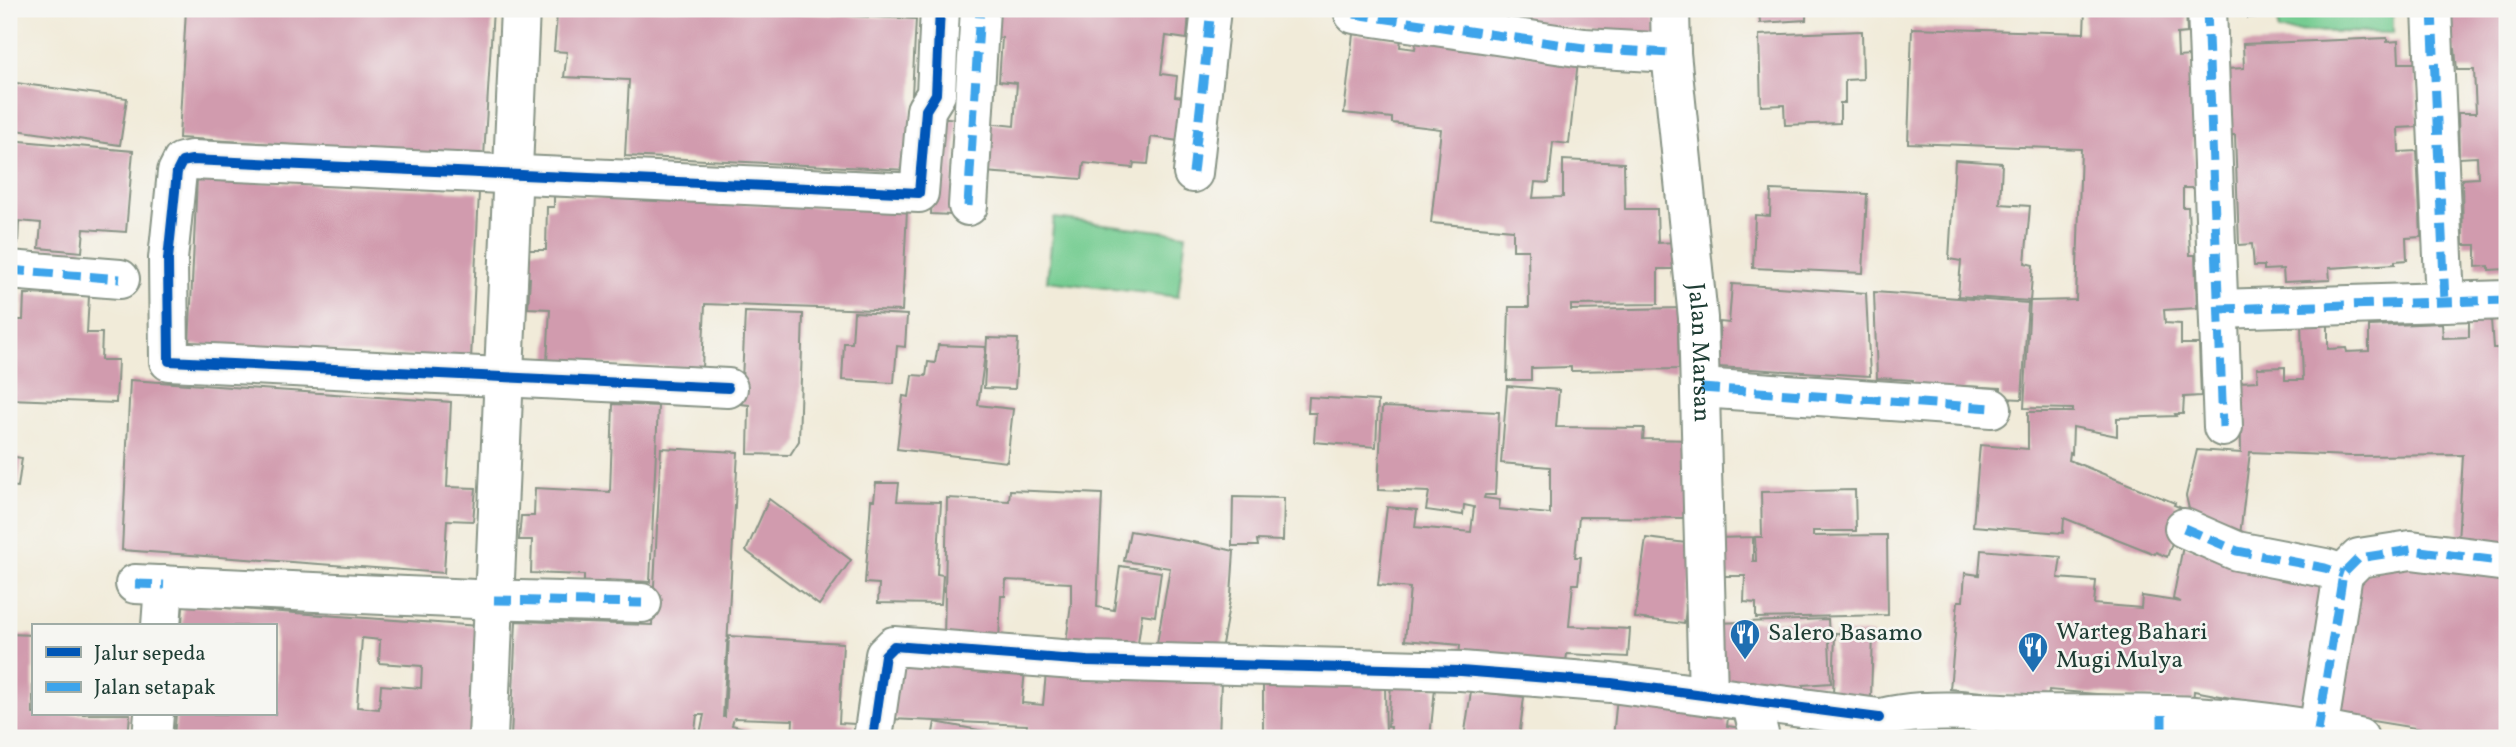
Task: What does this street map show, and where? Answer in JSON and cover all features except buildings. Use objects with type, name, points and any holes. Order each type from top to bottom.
[{"type":"street","points":[[488,738],[520,9]]},
{"type":"street","points":[[728,388],[169,361],[168,259],[177,172],[182,162],[192,160],[919,193],[926,110],[936,94],[940,9]]},
{"type":"street","points":[[968,206],[980,9]]},
{"type":"street","points":[[1193,173],[1211,9]]},
{"type":"street","name":"Jalan Marsan","points":[[1670,9],[1671,53],[1698,318],[1708,696]]},
{"type":"street","points":[[2207,9],[2224,427]]},
{"type":"street","points":[[2432,9],[2445,302]]},
{"type":"street","points":[[1354,14],[1584,48],[1671,53]]},
{"type":"street","points":[[9,270],[120,279]]},
{"type":"street","points":[[2219,309],[2507,300]]},
{"type":"street","points":[[1701,388],[1992,408]]},
{"type":"street","points":[[2184,528],[2237,551],[2343,574]]},
{"type":"street","points":[[2318,731],[2343,574],[2359,558],[2411,550],[2507,562]]},
{"type":"street","points":[[160,624],[149,584],[494,600],[642,603]]},
{"type":"street","points":[[873,738],[885,655],[894,646],[1087,661],[1461,671],[1611,684],[1879,718],[1927,713],[2162,727],[2223,718],[2359,738]]},
{"type":"street","points":[[1751,701],[1760,738]]},
{"type":"street","points":[[152,738],[154,716]]},
{"type":"street","points":[[1841,738],[1857,727],[1879,718]]},
{"type":"green space","points":[[2278,9],[2393,9],[2393,33],[2278,31]]},
{"type":"green space","points":[[1054,218],[1186,234],[1178,297],[1047,281]]},
{"type":"marked path","points":[[968,206],[980,9]]},
{"type":"marked path","points":[[1193,173],[1211,9]]},
{"type":"marked path","points":[[2207,9],[2223,427]]},
{"type":"marked path","points":[[2432,9],[2445,302]]},
{"type":"marked path","points":[[1354,14],[1584,48],[1671,53]]},
{"type":"marked path","points":[[9,270],[120,279]]},
{"type":"marked path","points":[[2219,309],[2507,300]]},
{"type":"marked path","points":[[1701,388],[1992,408]]},
{"type":"marked path","points":[[2184,528],[2237,551],[2343,574]]},
{"type":"marked path","points":[[2318,731],[2343,574],[2359,558],[2411,550],[2507,562]]},
{"type":"marked path","points":[[135,584],[164,585]]},
{"type":"marked path","points":[[494,600],[642,603]]},
{"type":"marked path","points":[[2162,715],[2162,738]]},
{"type":"cycle path","points":[[728,388],[169,361],[168,259],[177,172],[182,162],[192,160],[919,193],[926,110],[936,94],[940,9]]},
{"type":"cycle path","points":[[873,738],[885,655],[894,646],[1087,661],[1461,671],[1611,683],[1879,718]]},
{"type":"place","name":"Salero Basamo","points":[[1745,661]]},
{"type":"place","name":"Warteg Bahari Mugi Mulya","points":[[2033,674]]}]
